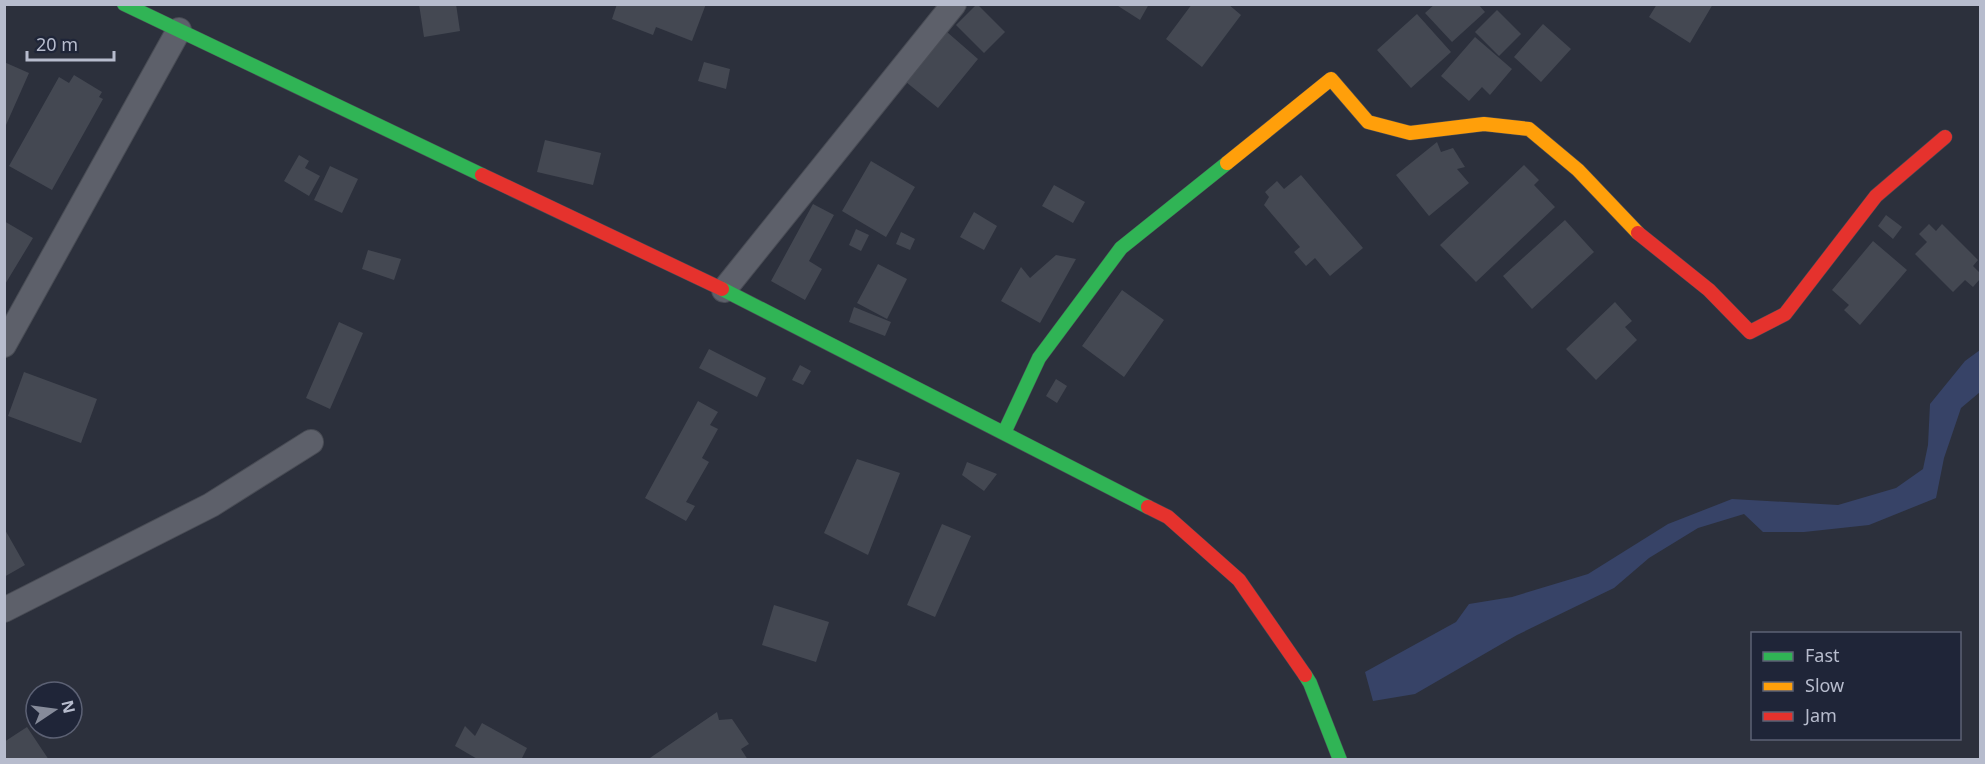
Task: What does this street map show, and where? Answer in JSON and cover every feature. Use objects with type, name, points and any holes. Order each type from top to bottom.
[{"type":"street","points":[[124,4],[724,290],[1168,517],[1239,580],[1310,683],[1340,759]]},
{"type":"street","points":[[724,290],[954,4]]},
{"type":"street","points":[[4,345],[179,30]]},
{"type":"street","points":[[1004,433],[1039,358],[1121,248],[1331,79],[1368,122],[1410,133],[1484,124],[1529,129],[1578,170],[1641,236],[1709,291],[1750,332],[1785,314],[1876,196],[1946,137]]},
{"type":"street","points":[[4,610],[211,505],[311,442]]},
{"type":"water","points":[[1980,350],[1980,392],[1961,408],[1944,458],[1936,498],[1869,525],[1804,532],[1763,532],[1744,514],[1698,528],[1649,558],[1614,588],[1517,635],[1415,694],[1373,701],[1365,672],[1456,622],[1469,604],[1512,597],[1588,574],[1668,524],[1732,499],[1838,505],[1896,488],[1923,469],[1928,445],[1930,404],[1965,361]]},
{"type":"building","points":[[419,4],[456,4],[460,31],[424,37]]},
{"type":"building","points":[[617,4],[706,4],[692,41],[656,27],[653,35],[612,19]]},
{"type":"building","points":[[977,4],[1005,32],[984,53],[956,25]]},
{"type":"building","points":[[1115,4],[1149,4],[1140,20]]},
{"type":"building","points":[[1192,4],[1228,4],[1241,15],[1202,67],[1166,39]]},
{"type":"building","points":[[1435,4],[1478,4],[1485,12],[1452,42],[1425,13]]},
{"type":"building","points":[[1657,4],[1713,4],[1690,43],[1649,17]]},
{"type":"building","points":[[1497,10],[1521,34],[1499,56],[1475,32]]},
{"type":"building","points":[[1417,14],[1451,52],[1411,88],[1377,50]]},
{"type":"building","points":[[1543,24],[1571,49],[1541,82],[1514,57]]},
{"type":"building","points":[[947,32],[978,59],[938,108],[906,82]]},
{"type":"building","points":[[1475,37],[1512,69],[1490,95],[1482,87],[1469,101],[1441,76]]},
{"type":"building","points":[[4,62],[29,73],[6,125],[4,124]]},
{"type":"building","points":[[704,62],[730,69],[726,89],[698,81]]},
{"type":"building","points":[[74,75],[102,92],[99,97],[103,99],[52,190],[9,166],[59,77],[69,83]]},
{"type":"building","points":[[545,140],[601,153],[593,185],[537,172]]},
{"type":"building","points":[[1437,142],[1441,152],[1453,148],[1465,167],[1457,169],[1469,183],[1429,216],[1396,175]]},
{"type":"building","points":[[299,155],[309,161],[305,168],[320,176],[309,196],[284,181]]},
{"type":"building","points":[[871,161],[915,187],[886,237],[842,211]]},
{"type":"building","points":[[1524,165],[1539,180],[1534,185],[1555,207],[1476,282],[1440,245]]},
{"type":"building","points":[[330,166],[358,179],[342,213],[314,200]]},
{"type":"building","points":[[1301,175],[1363,248],[1330,276],[1315,258],[1306,266],[1294,252],[1300,247],[1264,205],[1269,197],[1265,192],[1277,181],[1284,189]]},
{"type":"building","points":[[1054,185],[1085,202],[1073,223],[1042,206]]},
{"type":"building","points":[[813,204],[834,215],[809,261],[822,269],[805,300],[771,281]]},
{"type":"building","points":[[974,212],[997,226],[984,250],[960,237]]},
{"type":"building","points":[[1886,215],[1902,227],[1893,239],[1878,226]]},
{"type":"building","points":[[1565,220],[1594,252],[1532,309],[1503,276]]},
{"type":"building","points":[[4,221],[33,238],[4,286]]},
{"type":"building","points":[[1929,224],[1936,231],[1942,224],[1978,260],[1973,266],[1980,273],[1980,279],[1973,287],[1965,280],[1953,292],[1915,254],[1927,242],[1919,234]]},
{"type":"building","points":[[856,229],[869,235],[861,251],[849,245]]},
{"type":"building","points":[[901,232],[915,239],[910,250],[896,244]]},
{"type":"building","points":[[1873,241],[1907,270],[1860,325],[1844,310],[1849,305],[1832,290]]},
{"type":"building","points":[[368,250],[401,259],[394,280],[362,269]]},
{"type":"building","points":[[1056,255],[1076,259],[1040,323],[1001,301],[1021,267],[1030,278]]},
{"type":"building","points":[[878,264],[907,279],[887,319],[857,303]]},
{"type":"building","points":[[1122,290],[1164,320],[1124,377],[1082,346]]},
{"type":"building","points":[[1615,302],[1632,321],[1625,327],[1637,340],[1596,380],[1566,349]]},
{"type":"building","points":[[854,307],[891,322],[885,336],[849,322]]},
{"type":"building","points":[[339,322],[363,333],[330,409],[306,398]]},
{"type":"building","points":[[709,349],[766,378],[757,397],[699,368]]},
{"type":"building","points":[[800,365],[811,371],[803,385],[792,380]]},
{"type":"building","points":[[24,372],[97,399],[81,443],[8,416]]},
{"type":"building","points":[[1056,379],[1067,386],[1057,403],[1046,396]]},
{"type":"building","points":[[698,401],[718,412],[710,425],[718,429],[702,458],[709,462],[686,502],[695,506],[686,521],[645,498]]},
{"type":"building","points":[[857,459],[900,473],[868,555],[824,533]]},
{"type":"building","points":[[967,462],[997,474],[984,491],[962,475]]},
{"type":"building","points":[[942,524],[971,536],[935,617],[907,605]]},
{"type":"building","points":[[4,528],[25,565],[4,577]]},
{"type":"building","points":[[774,605],[829,622],[816,662],[762,645]]},
{"type":"building","points":[[717,712],[719,720],[732,719],[749,744],[741,749],[748,760],[647,760]]},
{"type":"building","points":[[482,723],[527,748],[521,760],[479,760],[455,746],[465,726],[475,736]]},
{"type":"building","points":[[24,729],[24,740],[36,740],[49,760],[4,760],[4,742]]},
{"type":"traffic: fast","points":[[124,4],[482,175]]},
{"type":"traffic: fast","points":[[1004,433],[1039,358],[1121,248],[1227,163]]},
{"type":"traffic: fast","points":[[722,289],[1148,507]]},
{"type":"traffic: fast","points":[[1305,675],[1340,760]]},
{"type":"traffic: slow","points":[[1227,163],[1331,79],[1368,122],[1410,133],[1484,124],[1529,129],[1578,170],[1638,233]]},
{"type":"traffic: jam","points":[[1638,233],[1709,290],[1750,332],[1785,314],[1876,196],[1945,137]]},
{"type":"traffic: jam","points":[[482,175],[722,289]]},
{"type":"traffic: jam","points":[[1148,507],[1168,517],[1239,580],[1305,675]]}]
